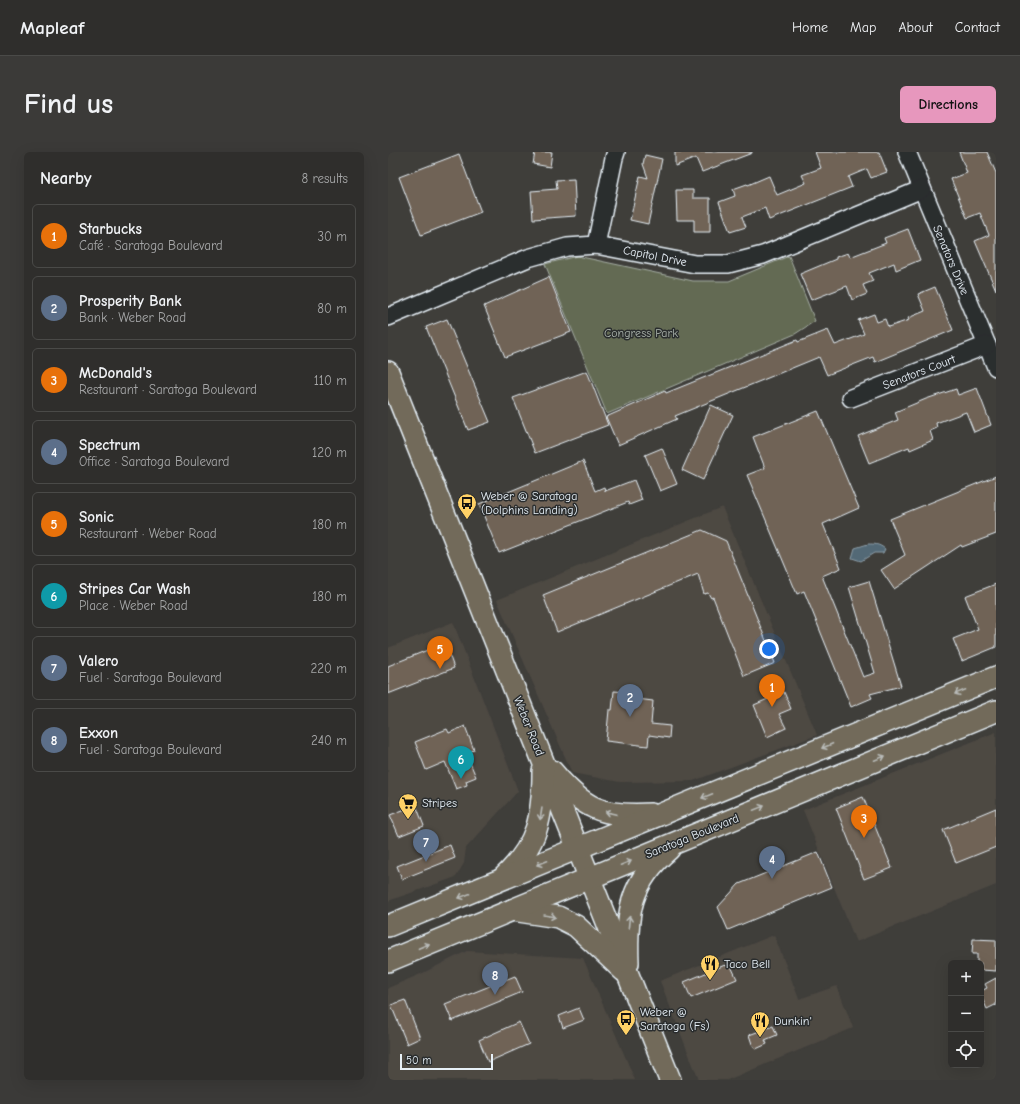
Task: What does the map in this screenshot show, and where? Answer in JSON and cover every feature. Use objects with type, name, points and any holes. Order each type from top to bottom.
[{"type":"main road","name":"Weber Road","points":[[388,372],[670,1080]]},
{"type":"main road","points":[[388,926],[996,677]]},
{"type":"main road","name":"Saratoga Boulevard","points":[[388,961],[996,711]]},
{"type":"main road","points":[[543,761],[567,788],[593,808],[613,814],[635,815],[664,813]]},
{"type":"main road","points":[[500,881],[515,866],[530,845],[539,822],[543,795],[543,761]]},
{"type":"main road","points":[[628,975],[627,942],[632,898],[642,879],[656,860],[677,842]]},
{"type":"main road","points":[[511,910],[558,917],[576,926],[628,975]]},
{"type":"street","points":[[596,245],[616,152]]},
{"type":"street","name":"Senators Drive","points":[[907,152],[996,367]]},
{"type":"street","name":"Capitol Drive","points":[[388,318],[528,258],[567,247],[596,245],[695,264],[728,264],[763,255],[922,189]]},
{"type":"street","name":"Senators Court","points":[[851,398],[987,345]]},
{"type":"shaded area","points":[[722,507],[817,735],[693,781],[620,782],[572,773],[497,600]]},
{"type":"shaded area","points":[[453,622],[518,791],[466,848],[464,863],[456,877],[388,901],[388,648]]},
{"type":"shaded area","points":[[996,732],[996,885],[856,942],[803,810]]},
{"type":"shaded area","points":[[774,935],[799,999],[837,986],[853,1028],[727,1080],[699,1080],[660,981]]},
{"type":"shaded area","points":[[467,951],[583,958],[635,1080],[388,1080],[388,988],[423,973]]},
{"type":"green space","name":"Congress Park","points":[[577,256],[693,281],[729,281],[789,256],[815,321],[795,334],[607,414],[545,264]]},
{"type":"water","points":[[868,544],[881,546],[885,549],[883,553],[874,553],[861,561],[852,558],[855,548]]},
{"type":"building","points":[[535,152],[552,152],[550,167],[533,164]]},
{"type":"building","points":[[675,152],[752,153],[702,172],[696,158],[675,166]]},
{"type":"building","points":[[815,152],[879,152],[887,172],[871,178],[867,169],[848,177],[852,187],[769,220],[765,208],[742,217],[746,227],[730,232],[719,202],[735,196],[733,189],[747,184],[748,185],[769,176],[777,195],[806,183],[802,175],[821,168]]},
{"type":"building","points":[[959,152],[987,152],[996,173],[996,290],[975,241],[989,235],[980,213],[967,218],[951,179],[967,173]]},
{"type":"building","points":[[459,154],[481,212],[421,235],[399,177]]},
{"type":"building","points":[[645,155],[662,159],[648,224],[630,220],[640,176],[648,178],[643,164]]},
{"type":"building","points":[[574,179],[576,216],[533,219],[531,191],[557,189],[556,180]]},
{"type":"building","points":[[676,190],[693,190],[693,198],[710,198],[710,232],[694,232],[694,220],[677,220]]},
{"type":"building","points":[[908,229],[920,260],[896,270],[894,263],[869,273],[873,281],[863,285],[867,294],[852,300],[847,286],[811,300],[800,274],[836,259],[836,257],[848,253],[850,257],[886,243],[884,238]]},
{"type":"building","points":[[549,277],[571,332],[505,357],[484,306]]},
{"type":"building","points":[[935,287],[953,330],[875,362],[873,357],[827,375],[819,357],[675,416],[677,419],[618,445],[606,417],[665,391],[666,393],[797,340],[798,342],[828,330],[835,345],[864,334],[858,320],[874,314],[877,322],[885,319],[888,327],[909,320],[908,318],[925,311],[918,294]]},
{"type":"building","points":[[447,319],[490,422],[468,430],[426,327]]},
{"type":"building","points":[[587,371],[608,425],[535,453],[513,398]]},
{"type":"building","points":[[977,388],[991,425],[974,432],[966,412],[936,423],[937,428],[930,431],[933,440],[910,450],[909,447],[869,463],[858,436],[898,420],[895,412],[926,399],[956,389],[958,395]]},
{"type":"building","points":[[711,405],[733,415],[703,480],[682,470]]},
{"type":"building","points":[[818,411],[859,508],[823,524],[841,568],[822,576],[863,677],[875,673],[849,587],[869,581],[901,686],[870,694],[872,698],[851,707],[804,591],[797,594],[747,475],[765,468],[753,437]]},
{"type":"building","points":[[662,448],[677,484],[660,491],[645,455]]},
{"type":"building","points":[[583,461],[595,491],[604,487],[605,491],[634,480],[642,500],[629,505],[628,502],[499,553],[479,504]]},
{"type":"building","points":[[996,476],[996,534],[962,547],[961,545],[894,589],[881,570],[905,555],[890,519]]},
{"type":"building","points":[[702,530],[726,541],[775,663],[744,676],[713,597],[711,598],[708,593],[704,594],[698,574],[557,632],[543,595]]},
{"type":"building","points":[[996,584],[996,647],[962,661],[953,639],[978,629],[965,596]]},
{"type":"building","points":[[445,643],[454,668],[388,694],[388,666]]},
{"type":"building","points":[[614,691],[638,693],[637,699],[653,701],[651,724],[670,726],[669,738],[649,735],[648,746],[606,741],[609,710],[612,710]]},
{"type":"building","points":[[784,692],[791,709],[779,714],[786,728],[767,737],[754,705]]},
{"type":"building","points":[[465,726],[474,750],[466,753],[476,777],[466,781],[467,785],[456,789],[445,762],[426,770],[415,742],[447,729],[449,733]]},
{"type":"building","points":[[863,797],[892,868],[864,879],[836,808]]},
{"type":"building","name":"Stripes","points":[[416,805],[424,826],[399,836],[390,815]]},
{"type":"building","points":[[996,808],[996,847],[956,863],[943,830]]},
{"type":"building","points":[[450,845],[455,858],[402,879],[397,866]]},
{"type":"building","points":[[818,852],[832,887],[728,930],[718,907],[739,884]]},
{"type":"building","points":[[973,939],[996,940],[996,971],[984,970],[984,960],[977,960],[977,954],[972,954]]},
{"type":"building","name":"Taco Bell","points":[[730,964],[737,979],[691,998],[684,982]]},
{"type":"building","points":[[515,976],[522,992],[452,1021],[445,1004]]},
{"type":"building","points":[[996,978],[996,1006],[995,1005],[987,1009],[984,1002],[984,990],[987,988],[985,984]]},
{"type":"building","points":[[405,1000],[420,1038],[407,1044],[391,1005]]},
{"type":"building","points":[[579,1008],[584,1020],[563,1028],[559,1016]]},
{"type":"building","points":[[519,1022],[529,1044],[488,1062],[479,1040]]},
{"type":"building","name":"Dunkin'","points":[[773,1026],[777,1035],[765,1040],[767,1044],[756,1049],[752,1044],[749,1035]]},
{"type":"place","name":"Weber @ Saratoga (Dolphins Landing)","points":[[467,520]]},
{"type":"place","name":"Sonic","points":[[440,669]]},
{"type":"place","name":"Starbucks","points":[[772,707]]},
{"type":"place","name":"Prosperity Bank","points":[[630,717]]},
{"type":"place","name":"Stripes Car Wash","points":[[461,779]]},
{"type":"place","name":"Stripes","points":[[408,820]]},
{"type":"place","name":"McDonald's","points":[[864,838]]},
{"type":"place","name":"Valero","points":[[426,862]]},
{"type":"place","name":"Spectrum","points":[[772,879]]},
{"type":"place","name":"Taco Bell","points":[[710,981]]},
{"type":"place","name":"Exxon","points":[[495,995]]},
{"type":"place","name":"Weber @ Saratoga (Fs)","points":[[626,1036]]},
{"type":"place","name":"Dunkin'","points":[[760,1038]]}]
